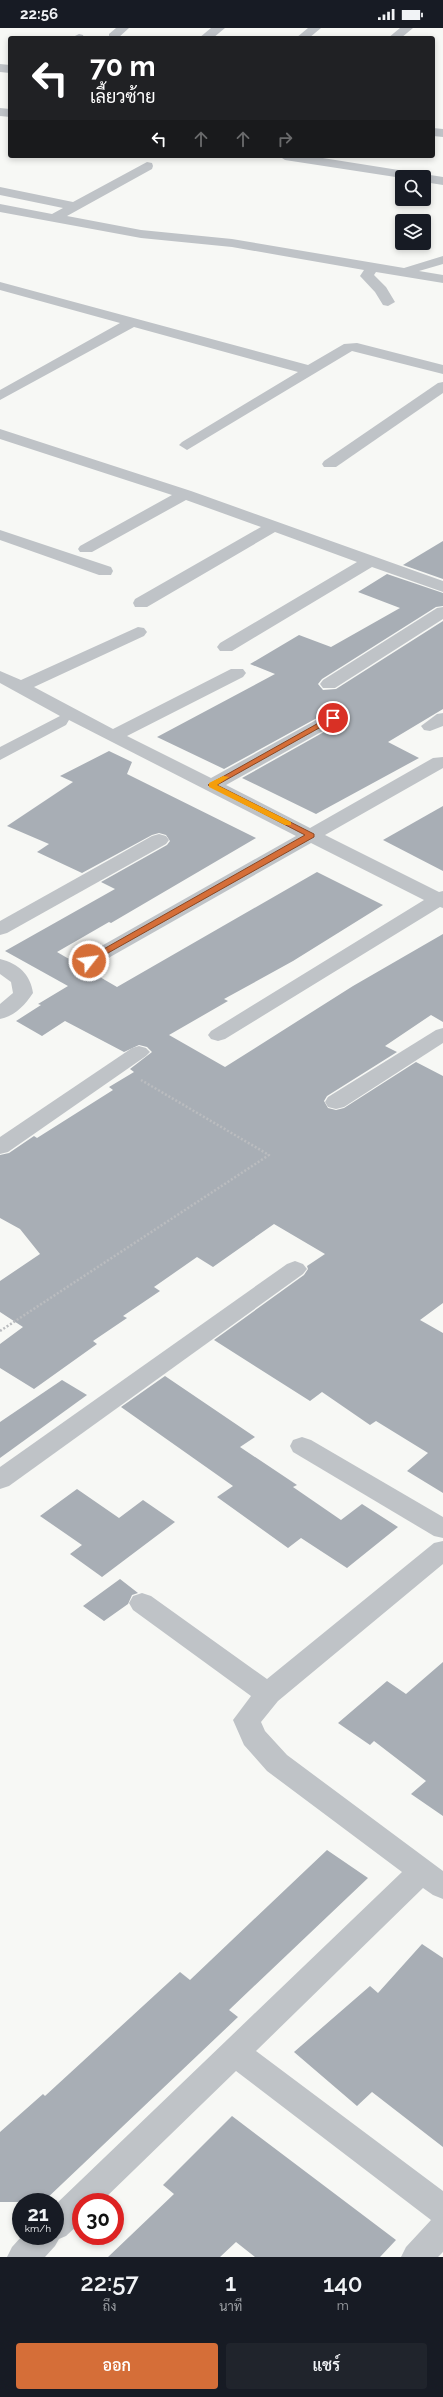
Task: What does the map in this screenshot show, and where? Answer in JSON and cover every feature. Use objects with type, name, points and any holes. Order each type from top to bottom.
[{"type":"street","points":[[113,36],[124,28]]},
{"type":"street","points":[[208,36],[219,28]]},
{"type":"street","points":[[305,36],[315,28]]},
{"type":"street","points":[[397,36],[407,28]]},
{"type":"street","points":[[298,158],[395,173]]},
{"type":"street","points":[[54,218],[147,166]]},
{"type":"street","points":[[431,179],[443,180]]},
{"type":"street","points":[[0,191],[75,206]]},
{"type":"street","points":[[0,208],[141,234],[232,243],[443,279]]},
{"type":"street","points":[[404,272],[420,265],[443,260]]},
{"type":"street","points":[[372,267],[367,276],[380,290],[388,302]]},
{"type":"street","points":[[0,286],[309,370]]},
{"type":"street","points":[[0,396],[132,322]]},
{"type":"street","points":[[187,445],[349,347],[357,347],[443,370]]},
{"type":"street","points":[[330,464],[443,386]]},
{"type":"street","points":[[0,434],[185,494],[443,587]]},
{"type":"street","points":[[86,549],[185,494]]},
{"type":"street","points":[[141,603],[274,526]]},
{"type":"street","points":[[0,535],[105,571]]},
{"type":"street","points":[[226,646],[370,561]]},
{"type":"street","points":[[329,684],[443,612]]},
{"type":"street","points":[[21,687],[138,632]]},
{"type":"street","points":[[114,736],[237,673]]},
{"type":"street","points":[[0,676],[114,736],[442,900]]},
{"type":"street","points":[[212,785],[333,718]]},
{"type":"street","points":[[0,754],[60,721]]},
{"type":"street","points":[[89,961],[440,762]]},
{"type":"street","points":[[0,929],[159,840]]},
{"type":"street","points":[[218,1035],[442,900]]},
{"type":"street","points":[[0,965],[21,978],[24,993],[16,1002],[0,1013]]},
{"type":"street","points":[[336,1102],[443,1034]]},
{"type":"street","points":[[0,1147],[117,1066],[140,1052]]},
{"type":"street","points":[[0,1480],[295,1269]]},
{"type":"street","points":[[302,1446],[443,1528]]},
{"type":"street","points":[[64,2217],[236,2053],[432,1879],[277,1763],[254,1737],[247,1720],[268,1694],[443,1550]]},
{"type":"street","points":[[142,1603],[268,1694]]},
{"type":"street","points":[[236,2053],[443,2210]]},
{"type":"street","points":[[417,2257],[443,2229]]},
{"type":"street","points":[[22,2257],[35,2245]]},
{"type":"path","points":[[0,1331],[269,1154],[117,1066]]},
{"type":"building","points":[[443,541],[443,579],[403,565]]},
{"type":"building","points":[[387,574],[443,593],[443,606],[436,607],[322,679],[318,684],[323,690],[336,689],[443,621],[443,709],[388,742],[419,758],[316,814],[242,778],[340,723],[344,718],[339,712],[326,713],[224,769],[157,737],[275,674],[250,664],[299,635],[331,647],[400,608],[358,592]]},
{"type":"building","points":[[109,751],[132,762],[127,774],[256,838],[111,923],[109,922],[57,952],[117,987],[317,872],[383,905],[293,961],[224,999],[228,1001],[169,1035],[225,1067],[353,986],[443,934],[443,1022],[431,1015],[385,1046],[397,1052],[327,1096],[324,1101],[328,1108],[336,1110],[344,1108],[416,1062],[443,1076],[443,1303],[420,1320],[443,1333],[443,1493],[407,1471],[428,1453],[376,1421],[370,1425],[322,1392],[310,1401],[214,1340],[304,1275],[308,1269],[307,1266],[325,1254],[274,1224],[213,1267],[197,1257],[154,1287],[160,1291],[123,1316],[127,1318],[93,1341],[97,1344],[34,1389],[0,1368],[0,1344],[23,1327],[0,1312],[0,1281],[40,1254],[20,1229],[0,1218],[0,1155],[9,1153],[34,1136],[37,1138],[113,1090],[109,1087],[134,1072],[130,1069],[152,1052],[147,1047],[139,1045],[124,1052],[65,1021],[42,1036],[16,1021],[41,1005],[38,1004],[68,986],[5,951],[115,889],[101,882],[167,845],[170,841],[166,835],[159,833],[152,835],[82,873],[37,852],[49,844],[7,826],[73,782],[60,776]]},
{"type":"building","points":[[443,806],[443,871],[383,840]]},
{"type":"building","points":[[165,1376],[255,1437],[240,1447],[297,1485],[293,1487],[341,1520],[362,1504],[398,1527],[347,1568],[301,1538],[288,1548],[217,1497],[233,1486],[121,1407]]},
{"type":"building","points":[[62,1380],[87,1395],[0,1458],[0,1422]]},
{"type":"building","points":[[77,1489],[119,1518],[143,1500],[175,1522],[102,1577],[70,1554],[82,1545],[40,1516]]},
{"type":"building","points":[[120,1579],[138,1593],[132,1595],[128,1604],[104,1621],[83,1606]]},
{"type":"building","points":[[443,1662],[443,1816],[411,1794],[426,1781],[374,1741],[370,1745],[338,1723],[387,1681],[406,1694]]},
{"type":"building","points":[[327,1850],[368,1878],[229,2010],[238,2017],[52,2193],[12,2193],[12,2202],[0,2202],[0,2132],[43,2094],[45,2096],[180,1972],[190,1980]]},
{"type":"building","points":[[422,1944],[443,1958],[443,2147],[372,2092],[357,2106],[294,2052],[370,1986],[378,1993]]},
{"type":"building","points":[[232,2116],[396,2240],[380,2257],[255,2257],[236,2242],[220,2257],[108,2257],[121,2245],[124,2245],[124,2242],[174,2194],[163,2185]]},
{"type":"slow traffic","points":[[225,777],[212,785],[288,824]]},
{"type":"route","points":[[89,961],[311,835],[212,785],[333,718]]}]
